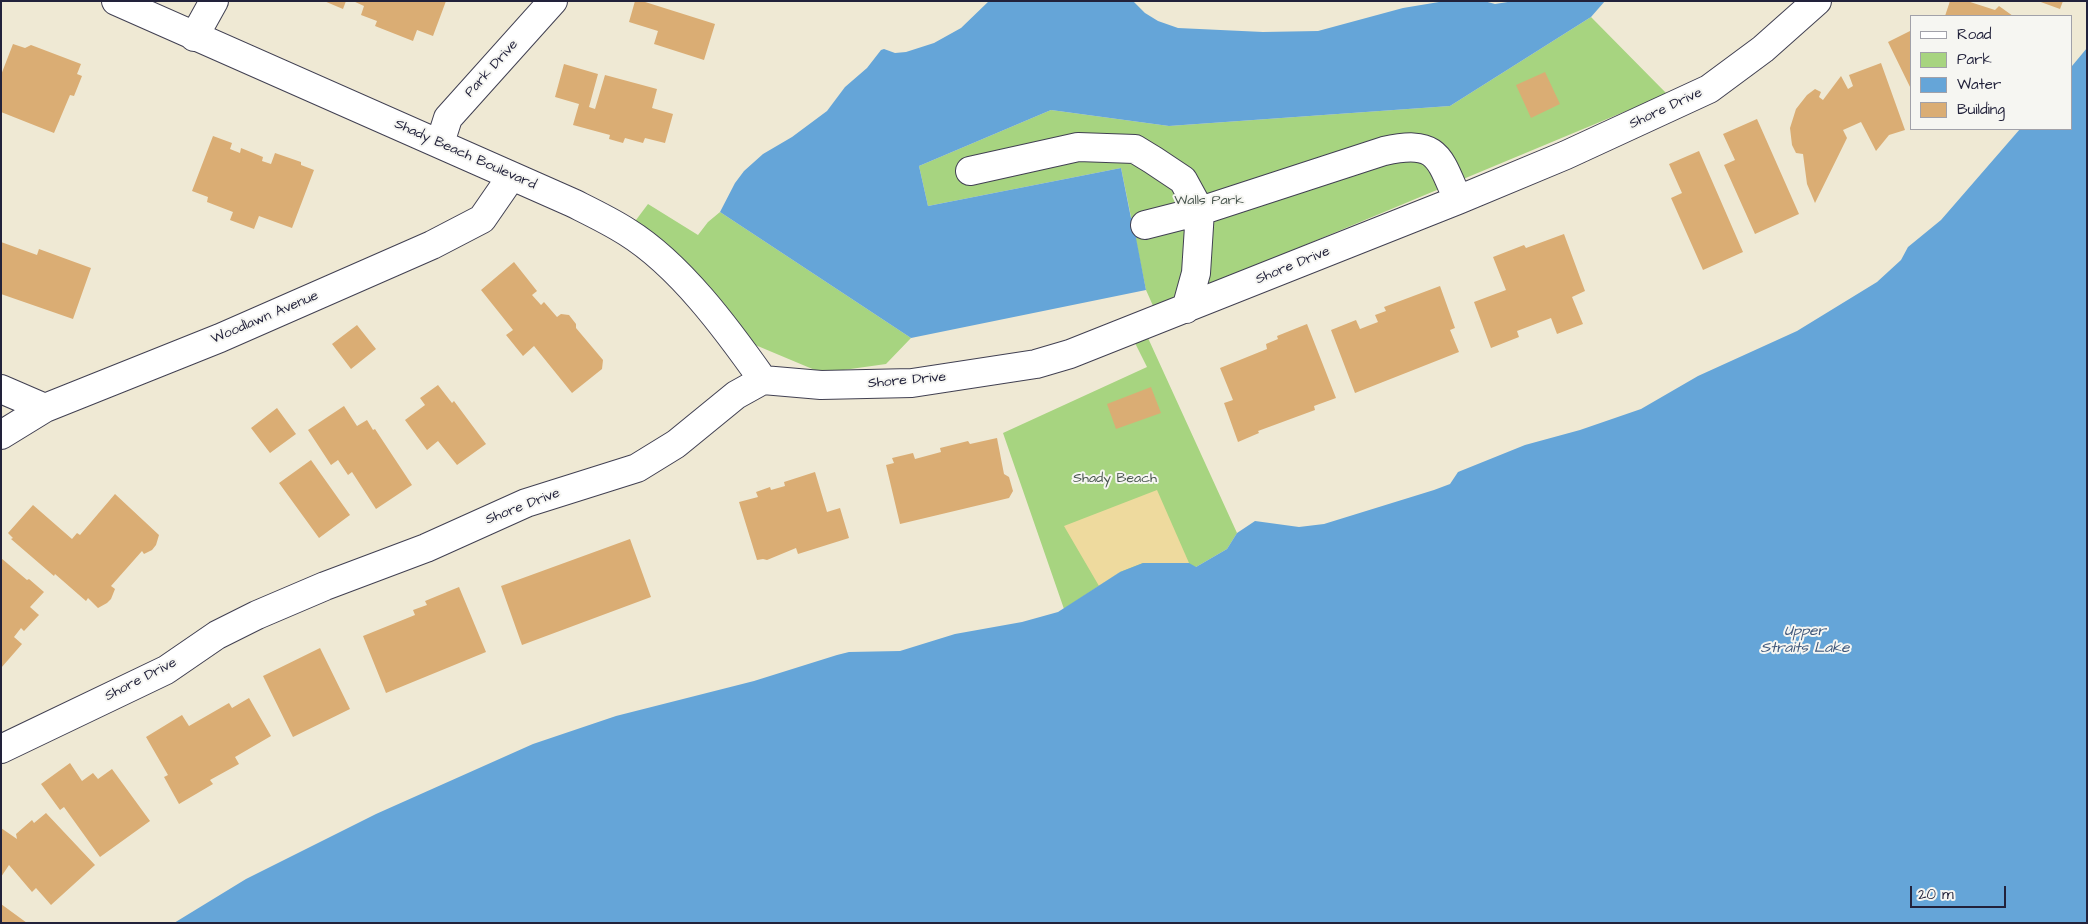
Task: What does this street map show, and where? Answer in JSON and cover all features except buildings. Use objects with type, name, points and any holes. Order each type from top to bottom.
[{"type":"street","name":"Shady Beach Boulevard","points":[[116,1],[573,203],[627,232],[668,265],[727,328],[763,380]]},
{"type":"street","points":[[194,37],[214,1]]},
{"type":"street","name":"Park Drive","points":[[440,143],[448,118],[553,1]]},
{"type":"street","name":"Shore Drive","points":[[1,749],[166,670],[217,635],[257,615],[324,586],[426,548],[526,503],[637,468],[676,444],[736,395],[763,380],[821,385],[912,383],[1036,364],[1070,354],[1458,200],[1566,155],[1709,89],[1764,49],[1817,1]]},
{"type":"street","points":[[1145,226],[1200,212],[1384,151],[1405,146],[1425,148],[1441,160],[1458,200]]},
{"type":"street","points":[[970,171],[1078,147],[1135,149],[1183,180],[1200,212],[1196,272],[1186,309]]},
{"type":"street","name":"Woodlawn Avenue","points":[[1,435],[45,408],[220,338],[432,245],[482,219],[511,177]]},
{"type":"street","points":[[1,389],[45,408]]},
{"type":"green space","name":"Walls Park","points":[[1591,17],[1667,94],[1154,308],[1146,290],[1121,168],[928,206],[919,166],[1051,110],[1169,126],[1450,106]]},
{"type":"green space","points":[[648,204],[698,235],[708,222],[720,212],[911,338],[886,364],[822,373],[741,339],[627,232]]},
{"type":"green space","name":"Shady Beach","points":[[1148,338],[1237,533],[1227,549],[1196,567],[1120,572],[1064,609],[1003,433],[1147,367],[1135,343]]},
{"type":"sand","points":[[1157,490],[1189,563],[1143,563],[1120,572],[1099,586],[1064,526]]},
{"type":"water","points":[[989,1],[1133,1],[1145,13],[1158,21],[1178,28],[1263,32],[1318,31],[1403,8],[1445,1],[1484,1],[1495,4],[1514,1],[1605,1],[1591,17],[1450,106],[1169,126],[1051,110],[919,166],[928,206],[1121,168],[1131,218],[1143,216],[1146,236],[1136,238],[1146,290],[911,338],[720,212],[735,183],[744,171],[763,154],[792,137],[827,111],[845,87],[867,68],[881,50],[884,49],[895,53],[906,52],[934,43],[961,28]]},
{"type":"water","name":"Upper Straits Lake","points":[[2087,48],[2087,923],[174,923],[246,879],[376,814],[533,744],[616,716],[754,681],[837,655],[849,652],[900,651],[955,634],[1022,622],[1058,612],[1120,572],[1143,563],[1189,563],[1196,567],[1227,549],[1237,533],[1255,521],[1299,527],[1324,524],[1450,484],[1458,472],[1525,445],[1580,430],[1641,409],[1698,376],[1797,331],[1877,282],[1901,260],[1908,247],[1941,220],[2019,130],[2073,130],[2073,65]]}]
